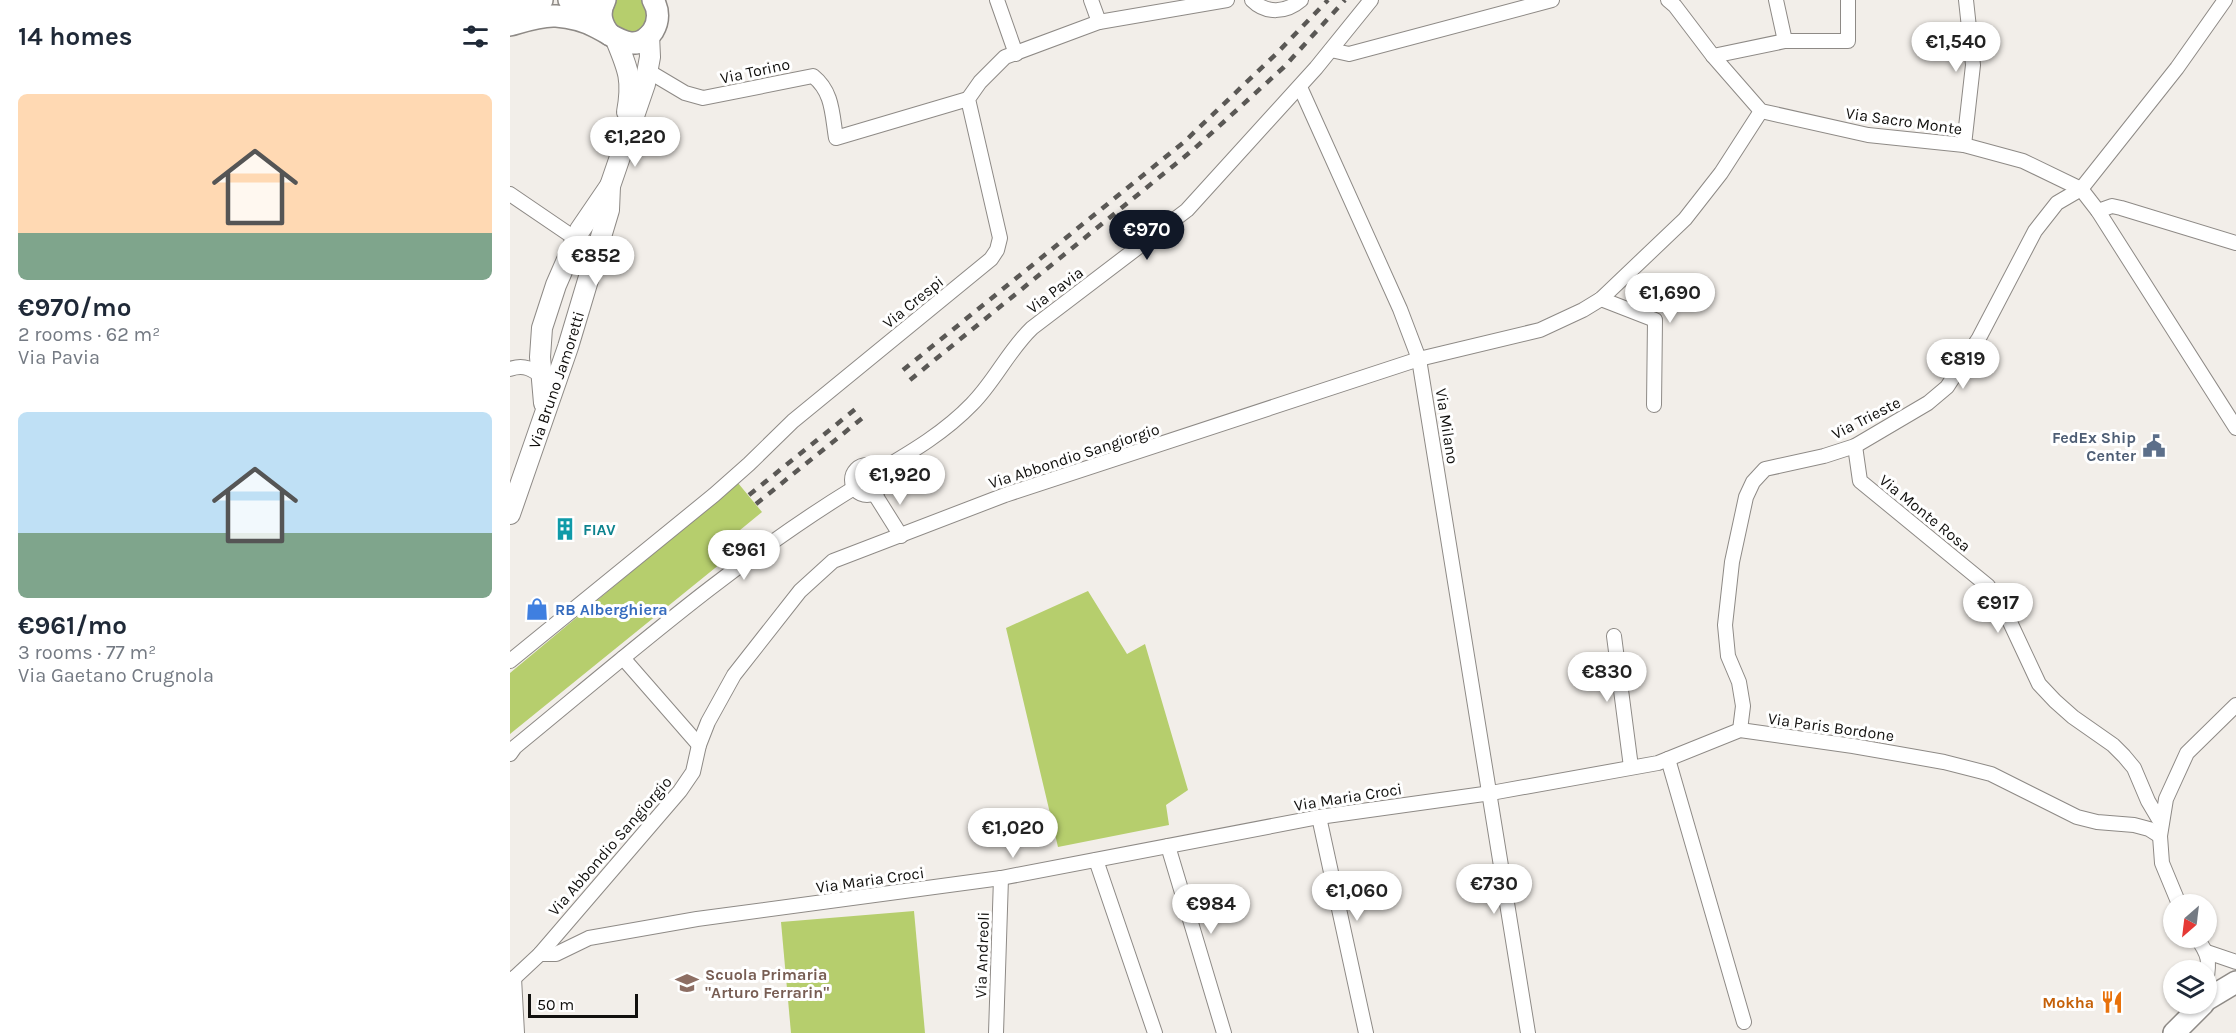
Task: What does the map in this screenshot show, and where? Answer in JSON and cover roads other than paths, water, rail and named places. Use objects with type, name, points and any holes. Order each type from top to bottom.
[{"type":"main road","points":[[510,8],[542,0]]},
{"type":"main road","points":[[569,0],[604,2],[602,21],[613,38]]},
{"type":"main road","points":[[510,25],[554,16],[595,26],[613,38],[633,43],[649,35],[657,20],[658,4]]},
{"type":"main road","points":[[2217,994],[2236,982]]},
{"type":"main road","points":[[2174,1033],[2192,1014]]},
{"type":"street","points":[[997,0],[1016,54]]},
{"type":"street","points":[[1091,0],[1099,22]]},
{"type":"street","points":[[968,99],[980,82],[1005,57],[1099,22],[1227,0]]},
{"type":"street","points":[[1252,0],[1274,11],[1285,10],[1301,0]]},
{"type":"street","name":"Via Pavia","points":[[879,471],[925,444],[950,424],[973,404],[1017,343],[1032,328],[1158,234],[1186,210],[1300,87],[1371,0]]},
{"type":"street","points":[[1331,50],[1349,54],[1552,0]]},
{"type":"street","points":[[1668,0],[1761,111]]},
{"type":"street","points":[[1776,0],[1785,41]]},
{"type":"street","points":[[1713,56],[1785,41],[1848,41],[1848,0]]},
{"type":"street","points":[[1964,145],[1973,64],[1966,0]]},
{"type":"street","name":"Via Trieste","points":[[1740,730],[1743,706],[1739,682],[1728,656],[1725,625],[1732,562],[1746,497],[1753,482],[1765,469],[1824,456],[1855,446],[1928,403],[1947,387],[1979,338],[2035,231],[2056,203],[2081,189],[2177,68],[2225,0]]},
{"type":"street","name":"Via Bruno Jamoretti","points":[[510,514],[543,417],[564,342],[609,210],[610,186],[624,140],[642,96],[648,71],[649,35]]},
{"type":"street","name":"Via Bruno Jamoretti","points":[[613,38],[630,78],[631,93],[624,140]]},
{"type":"street","name":"Via Torino","points":[[648,71],[685,93],[703,98],[813,76],[823,84],[829,95],[836,138],[968,99]]},
{"type":"street","name":"Via Milano","points":[[1300,87],[1400,309],[1419,359],[1528,1033]]},
{"type":"street","name":"Via Crespi","points":[[510,661],[714,495],[749,465],[793,421],[992,260],[998,250],[1000,238],[968,99]]},
{"type":"street","name":"Via Sacro Monte","points":[[1761,111],[1868,135],[1964,145],[2023,161],[2081,189],[2098,211],[2236,428]]},
{"type":"street","name":"Via Abbondio Sangiorgio","points":[[512,980],[540,954],[680,791],[693,772],[699,745],[708,722],[734,675],[800,591],[833,561],[1005,495],[1419,359],[1540,330],[1601,299],[1684,219],[1721,173],[1761,111]]},
{"type":"street","points":[[543,417],[543,378],[540,357],[542,328],[573,246],[610,186]]},
{"type":"street","points":[[510,194],[573,246]]},
{"type":"street","points":[[2098,211],[2112,206],[2121,208],[2236,243]]},
{"type":"street","points":[[564,342],[582,263],[579,244],[573,246]]},
{"type":"street","points":[[1601,299],[1655,320],[1654,405]]},
{"type":"street","points":[[510,369],[519,366],[533,369],[543,378]]},
{"type":"street","name":"Via Monte Rosa","points":[[1855,446],[1860,482],[1988,586],[2009,620],[2039,684],[2067,711],[2124,756],[2134,768],[2161,830]]},
{"type":"street","points":[[868,465],[879,471],[881,483],[874,493],[863,494],[854,488],[852,481],[856,469],[868,465]]},
{"type":"street","points":[[512,750],[742,562],[854,488]]},
{"type":"street","points":[[874,493],[901,536]]},
{"type":"street","points":[[1614,636],[1631,767]]},
{"type":"street","points":[[623,658],[699,745]]},
{"type":"street","points":[[2175,894],[2162,862],[2161,830],[2166,799],[2187,753],[2236,705]]},
{"type":"street","points":[[1491,793],[1658,763],[1740,730]]},
{"type":"street","name":"Via Paris Bordone","points":[[1740,730],[1905,754],[1944,762],[1991,774],[2077,817],[2097,822],[2161,830]]},
{"type":"street","points":[[1668,759],[1744,1022]]},
{"type":"street","name":"Via Maria Croci","points":[[540,954],[556,954],[589,938],[697,919],[1001,878],[1318,817],[1491,793]]},
{"type":"street","points":[[1318,817],[1366,1033]]},
{"type":"street","points":[[1168,846],[1224,1033]]},
{"type":"street","points":[[1096,860],[1155,1033]]},
{"type":"street","name":"Via Andreoli","points":[[996,1033],[1001,878]]},
{"type":"street","points":[[2205,948],[2208,952],[2236,962]]},
{"type":"street","points":[[2207,960],[2208,952]]},
{"type":"street","points":[[512,980],[517,1033]]},
{"type":"railway","points":[[903,370],[1184,142],[1276,54],[1328,0]]},
{"type":"railway","points":[[910,380],[1194,149],[1284,67],[1345,0]]},
{"type":"railway","points":[[749,495],[858,407]]},
{"type":"railway","points":[[756,504],[865,416]]},
{"type":"place","name":"FedEx Ship Center","points":[[2154,446]]},
{"type":"place","name":"FIAV","points":[[565,529]]},
{"type":"place","name":"RB Alberghiera","points":[[537,609]]},
{"type":"place","name":"Scuola Primaria \"Arturo Ferrarin\"","points":[[687,983]]},
{"type":"place","name":"Mokha","points":[[2112,1002]]}]
